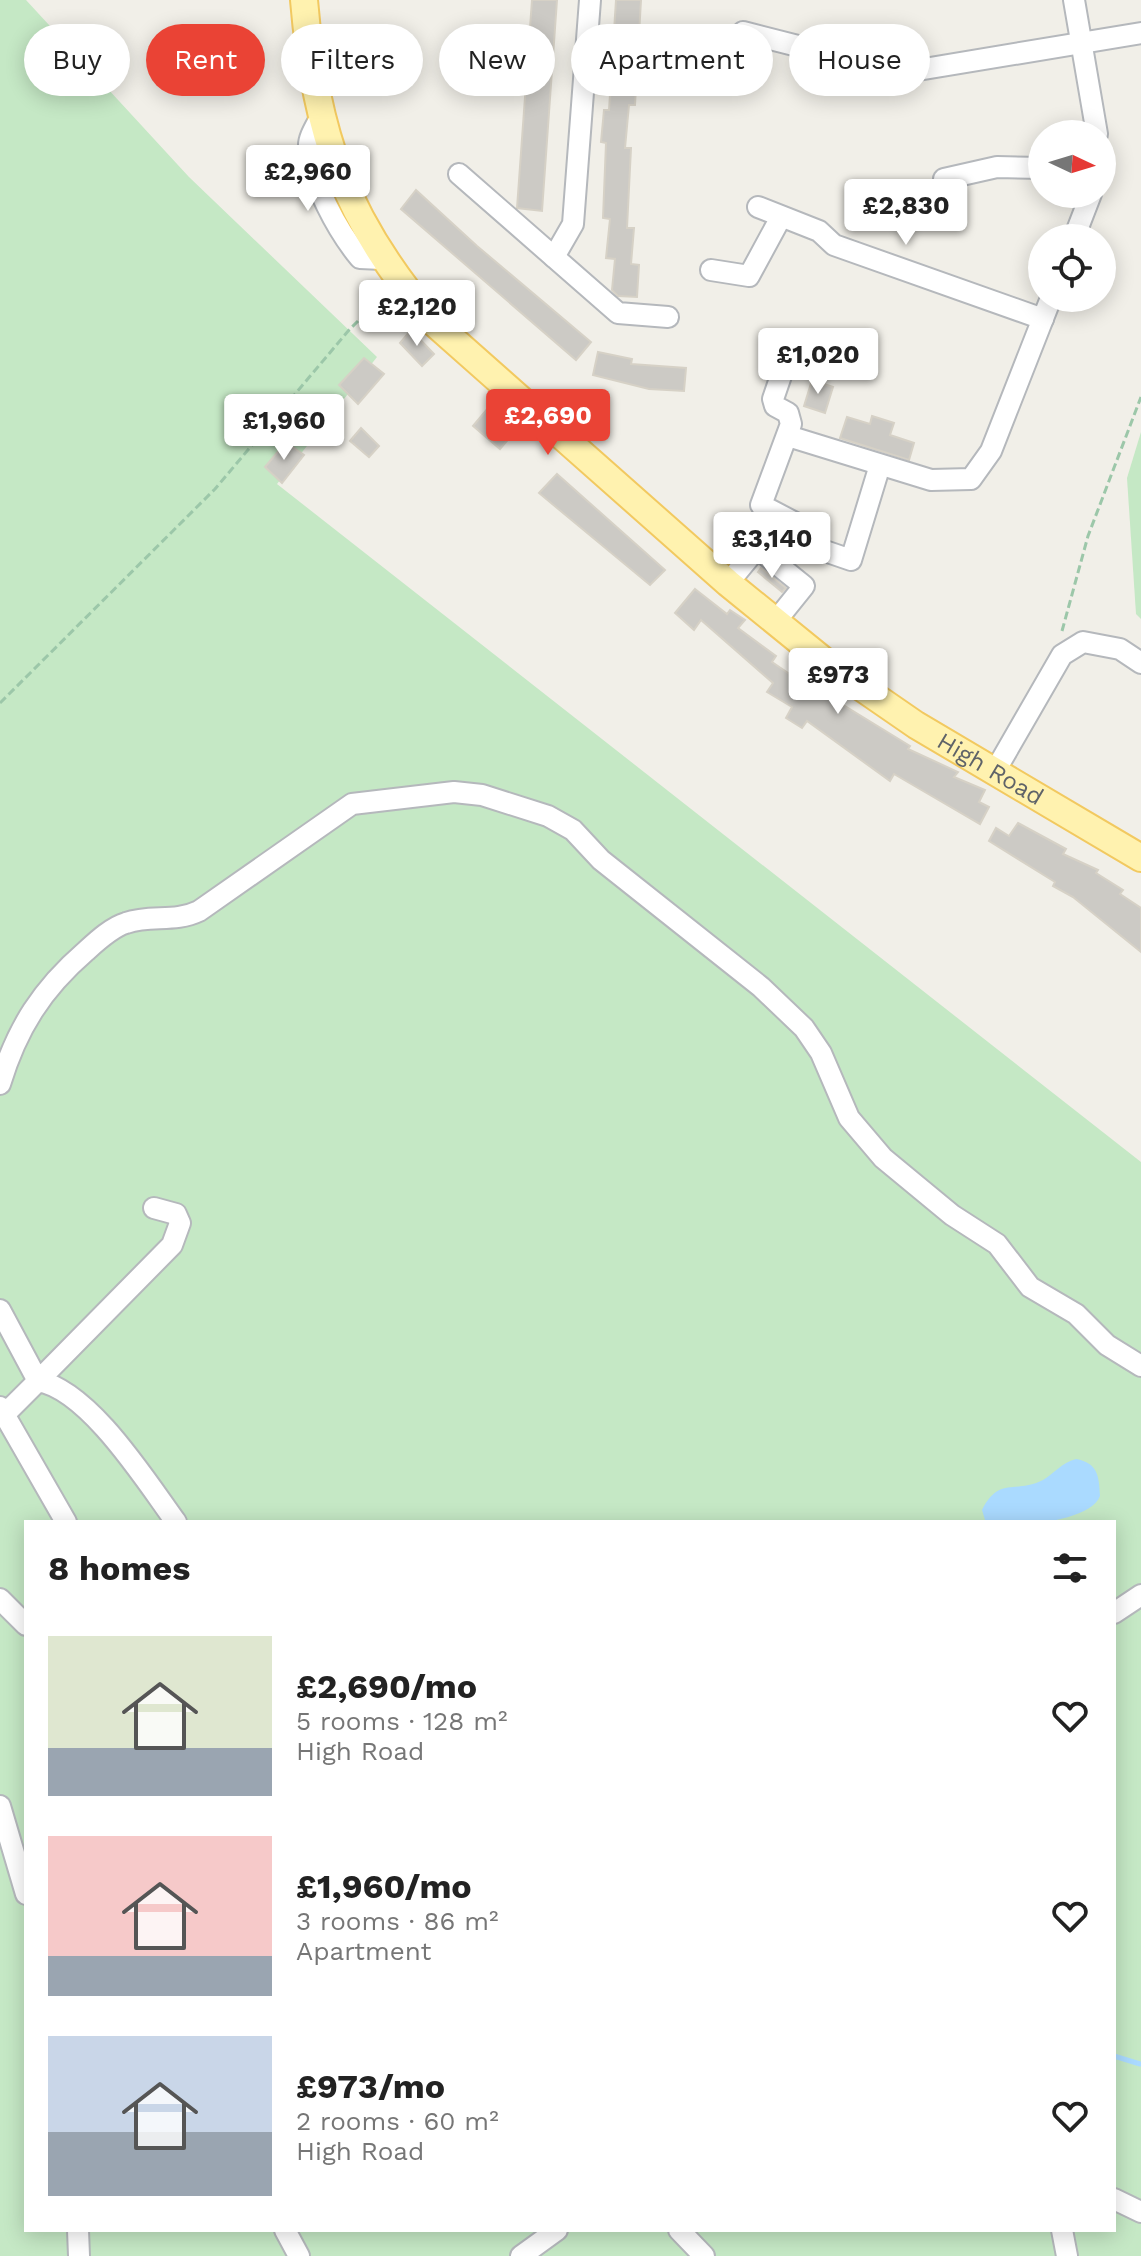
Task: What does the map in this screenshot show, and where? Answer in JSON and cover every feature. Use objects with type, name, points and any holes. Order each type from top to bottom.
[{"type":"main road","name":"High Road","points":[[304,0],[310,71],[320,118],[338,172],[382,259],[432,321],[728,583],[829,665],[916,725],[1141,858]]},
{"type":"street","points":[[554,257],[573,224],[590,0]]},
{"type":"street","points":[[1074,0],[1095,120]]},
{"type":"street","points":[[773,40],[892,70],[918,70],[1141,33]]},
{"type":"street","points":[[944,179],[997,167],[1028,168]]},
{"type":"street","points":[[459,174],[618,313],[668,317]]},
{"type":"street","points":[[758,207],[819,231],[834,245],[1043,319]]},
{"type":"street","points":[[711,270],[749,276],[781,217]]},
{"type":"street","points":[[788,436],[931,480],[971,479],[991,451],[1046,312]]},
{"type":"street","points":[[786,361],[773,399],[775,406],[790,416],[788,436],[761,505],[803,527]]},
{"type":"street","points":[[819,549],[851,560],[880,465]]},
{"type":"street","points":[[728,583],[757,548],[804,586],[775,622]]},
{"type":"street","points":[[994,773],[1062,655],[1083,642],[1120,649],[1141,663]]},
{"type":"street","points":[[0,1084],[13,1042],[47,987],[94,943],[124,923],[170,921],[199,911],[352,804],[454,792],[482,795],[548,816],[573,830],[601,860],[761,987],[814,1040],[849,1118],[876,1151],[952,1215],[997,1244],[1030,1287],[1076,1314],[1107,1345],[1141,1366]]},
{"type":"street","points":[[65,1520],[2,1410],[38,1381],[172,1245],[180,1223],[176,1214],[154,1208]]},
{"type":"street","points":[[0,1310],[38,1381]]},
{"type":"street","points":[[38,1381],[51,1383],[73,1396],[151,1484],[175,1520]]},
{"type":"street","points":[[1116,1612],[1141,1595]]},
{"type":"street","points":[[0,1599],[24,1623]]},
{"type":"street","points":[[0,1806],[24,1887]]},
{"type":"street","points":[[1116,2200],[1141,2212]]},
{"type":"street","points":[[78,2232],[79,2256]]},
{"type":"street","points":[[286,2232],[299,2256]]},
{"type":"street","points":[[521,2256],[554,2232]]},
{"type":"street","points":[[681,2232],[704,2256]]},
{"type":"street","points":[[1062,2232],[1067,2256]]},
{"type":"path","points":[[0,703],[215,489],[349,330],[398,282]]},
{"type":"path","points":[[1062,655],[1063,621],[1088,536],[1141,397]]},
{"type":"green space","points":[[0,0],[26,0],[48,24],[24,24],[24,96],[114,96],[189,177],[377,357],[277,484],[1141,1162],[1141,2256],[0,2256]]},
{"type":"green space","points":[[1141,432],[1141,619],[1136,614],[1127,478]]},
{"type":"water","points":[[1071,1461],[1083,1461],[1096,1472],[1100,1496],[1093,1505],[1056,1520],[985,1520],[982,1510],[995,1493],[1043,1480]]},
{"type":"building","points":[[532,0],[557,0],[555,28],[555,24],[530,24]]},
{"type":"building","points":[[616,0],[641,0],[640,24],[614,24]]},
{"type":"building","points":[[525,96],[550,96],[542,211],[517,208]]},
{"type":"building","points":[[610,96],[636,96],[635,105],[629,105],[625,148],[631,148],[627,228],[634,228],[631,264],[639,265],[637,297],[618,296],[612,290],[615,259],[606,258],[610,219],[603,218],[606,143],[601,142],[604,110],[609,110]]},
{"type":"building","points":[[416,190],[591,342],[576,360],[401,209]]},
{"type":"building","points":[[411,330],[434,354],[422,366],[400,343]]},
{"type":"building","points":[[598,352],[632,359],[631,364],[686,368],[684,391],[649,389],[593,375]]},
{"type":"building","points":[[364,358],[384,374],[358,404],[339,385]]},
{"type":"building","points":[[812,380],[833,387],[825,413],[804,406]]},
{"type":"building","points":[[489,407],[516,430],[500,449],[473,426]]},
{"type":"building","points":[[872,416],[894,423],[890,435],[914,443],[909,460],[840,438],[847,417],[870,424]]},
{"type":"building","points":[[361,428],[379,446],[369,457],[350,441]]},
{"type":"building","points":[[286,442],[304,455],[282,483],[265,467]]},
{"type":"building","points":[[557,474],[665,570],[650,585],[539,493]]},
{"type":"building","points":[[761,568],[786,588],[782,592],[758,572]]},
{"type":"building","points":[[695,589],[727,614],[730,610],[745,620],[738,628],[776,656],[772,662],[794,677],[802,669],[817,680],[814,687],[910,746],[908,749],[958,772],[954,777],[985,790],[979,802],[989,807],[980,824],[894,774],[890,781],[807,721],[802,728],[786,718],[792,707],[767,692],[773,683],[701,620],[694,630],[675,613]]},
{"type":"building","points":[[1018,823],[1066,849],[1063,854],[1098,870],[1096,873],[1123,890],[1120,894],[1141,908],[1141,952],[1073,897],[1053,886],[1055,882],[989,841],[996,828],[1009,836]]},
{"type":"waterway","points":[[1116,2057],[1140,2064]]}]
